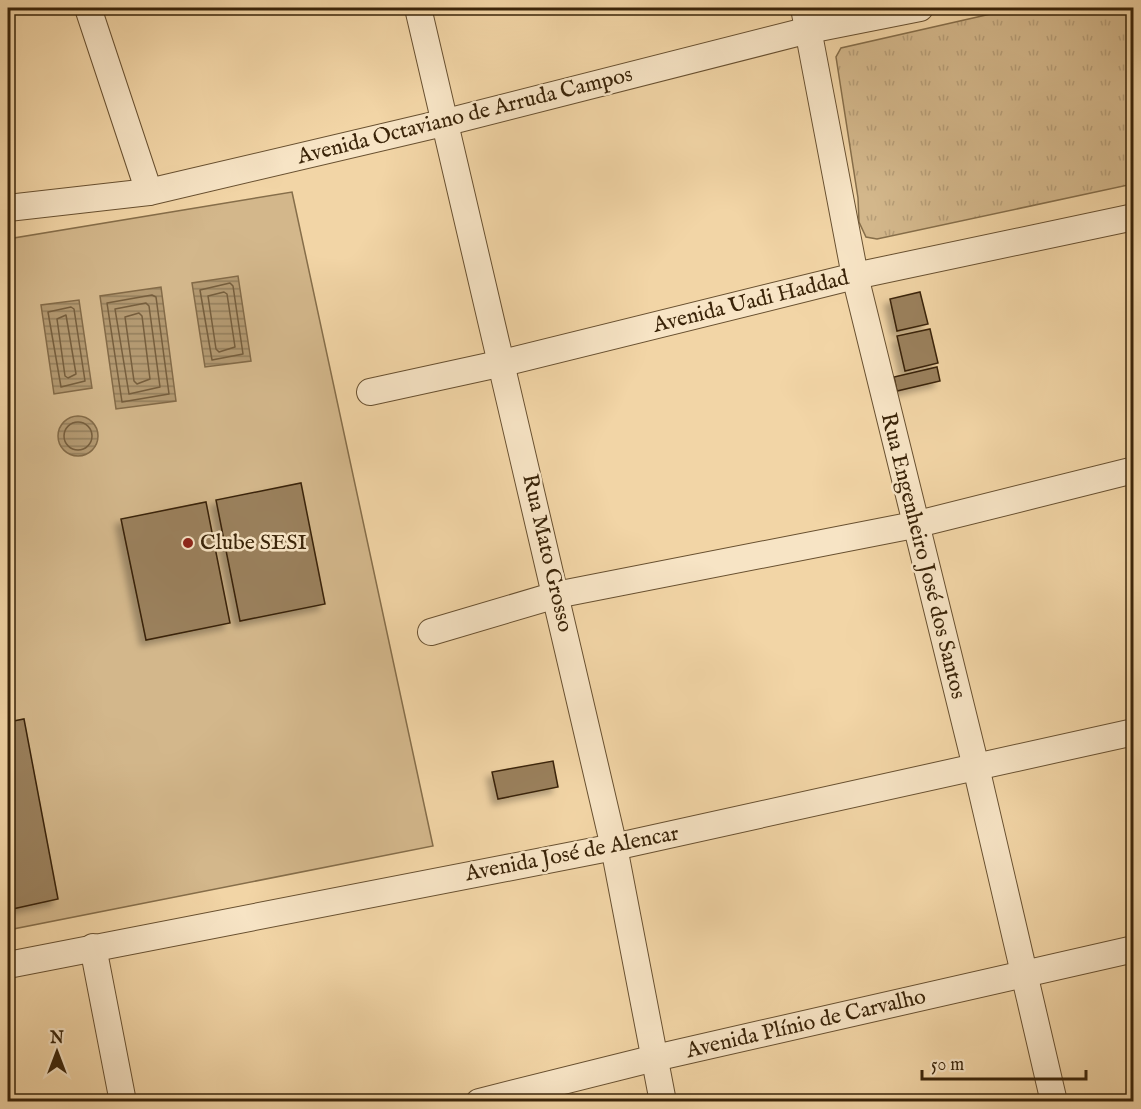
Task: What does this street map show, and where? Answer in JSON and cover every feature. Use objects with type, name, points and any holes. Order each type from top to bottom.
[{"type":"street","points":[[88,8],[149,192]]},
{"type":"street","name":"Rua Mato Grosso","points":[[418,8],[447,123],[614,847],[663,1101]]},
{"type":"street","name":"Avenida Octaviano de Arruda Campos","points":[[8,208],[149,192],[447,123],[806,19],[920,8]]},
{"type":"street","name":"Rua Engenheiro José dos Santos","points":[[806,19],[855,276],[914,525],[976,767],[1054,1101]]},
{"type":"street","name":"Avenida Uadi Haddad","points":[[370,392],[503,363],[855,276],[1134,217]]},
{"type":"street","points":[[431,632],[556,595],[914,525],[1134,470]]},
{"type":"street","name":"Avenida José de Alencar","points":[[8,965],[614,847],[1134,732]]},
{"type":"street","points":[[93,947],[123,1101]]},
{"type":"street","name":"Avenida Plínio de Carvalho","points":[[479,1101],[655,1058],[1134,949]]},
{"type":"green space","points":[[1017,8],[1133,8],[1133,184],[877,239],[866,237],[859,222],[858,198],[836,57],[841,48]]},
{"type":"green space","name":"Clube SESI","points":[[292,192],[433,846],[8,930],[8,239]]},
{"type":"water","points":[[238,276],[251,361],[205,367],[192,283]]},
{"type":"water","points":[[161,287],[176,401],[116,409],[100,296]]},
{"type":"water","points":[[79,300],[92,388],[54,394],[41,305]]},
{"type":"water","points":[[78,416],[86,417],[92,422],[97,428],[97,444],[92,450],[86,455],[78,456],[70,455],[64,450],[59,444],[58,436],[59,428],[64,422],[70,417]]},
{"type":"building","points":[[920,292],[928,324],[897,331],[890,299]]},
{"type":"building","points":[[930,329],[938,363],[905,371],[897,336]]},
{"type":"building","points":[[937,367],[940,381],[897,391],[894,377]]},
{"type":"building","points":[[301,483],[325,604],[240,621],[216,500]]},
{"type":"building","points":[[206,502],[230,623],[146,640],[121,519]]},
{"type":"building","points":[[24,719],[58,899],[8,910],[8,722]]},
{"type":"building","points":[[553,761],[558,787],[498,799],[492,772]]},
{"type":"place","name":"Clube SESI","points":[[188,543]]}]
